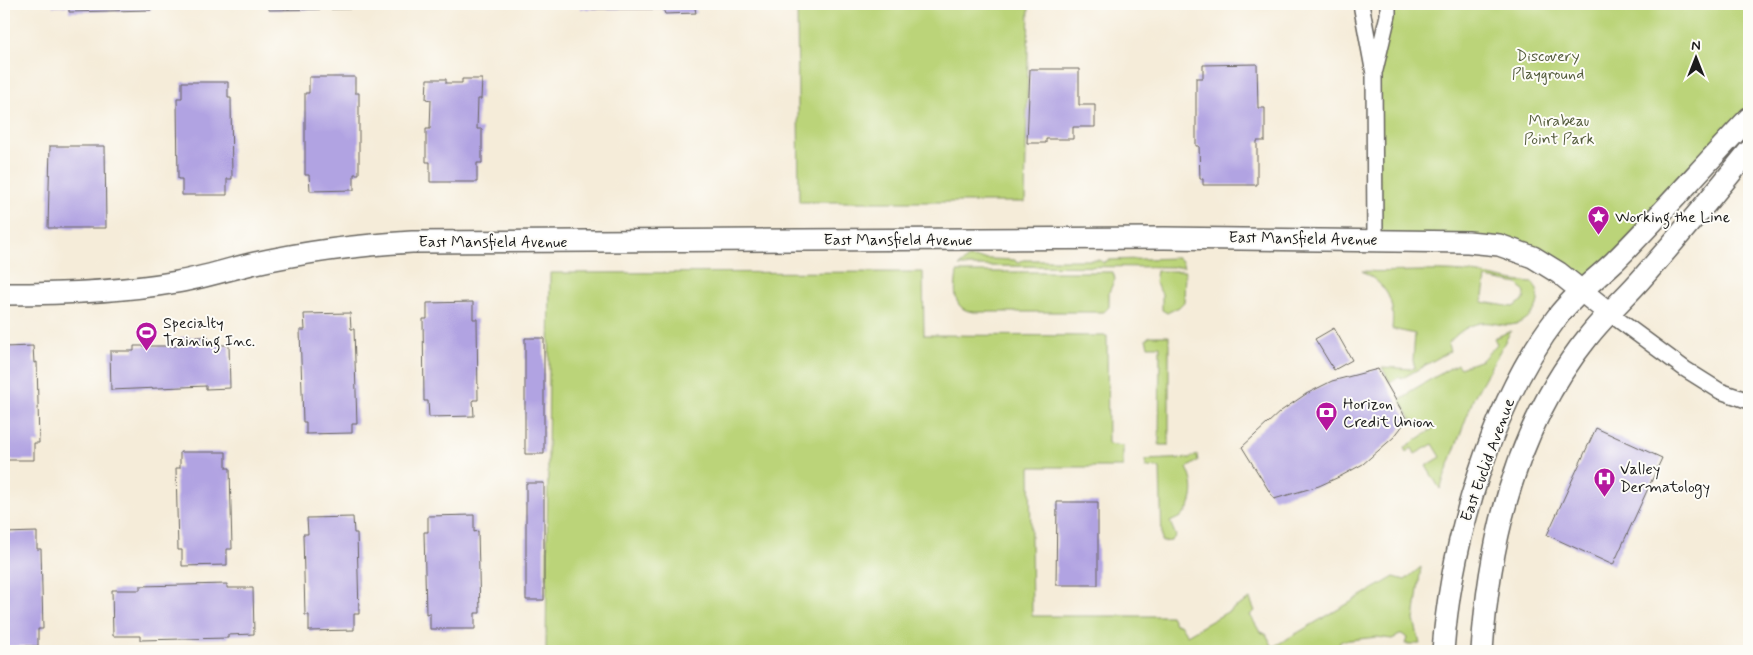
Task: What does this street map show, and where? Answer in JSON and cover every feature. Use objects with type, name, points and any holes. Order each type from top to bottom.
[{"type":"street","points":[[1361,4],[1374,74],[1375,240]]},
{"type":"street","points":[[1374,74],[1388,15],[1388,4]]},
{"type":"street","name":"East Euclid Avenue","points":[[1444,651],[1448,604],[1460,540],[1478,478],[1503,410],[1526,366],[1558,315],[1615,261],[1749,118]]},
{"type":"street","name":"East Euclid Avenue","points":[[1482,651],[1488,580],[1504,509],[1514,474],[1543,408],[1587,338],[1643,277],[1749,151]]},
{"type":"street","name":"East Mansfield Avenue","points":[[4,294],[65,294],[119,290],[179,282],[292,256],[412,242],[1164,238],[1468,242],[1499,245],[1533,257],[1706,382],[1720,391],[1749,401]]},
{"type":"green space","points":[[797,4],[1029,4],[1025,202],[799,202]]},
{"type":"green space","name":"Mirabeau Point Park","points":[[1388,4],[1749,4],[1749,118],[1582,291],[1533,257],[1375,240],[1374,74]]},
{"type":"green space","points":[[968,258],[1015,260],[1017,263],[1023,260],[1100,260],[1103,263],[1108,260],[1177,258],[1182,261],[1184,267],[959,266]]},
{"type":"green space","points":[[1157,271],[1185,271],[1184,302],[1167,313],[1162,310],[1162,294],[1155,282]]},
{"type":"green space","points":[[1362,271],[1451,271],[1473,273],[1533,283],[1538,297],[1535,310],[1524,320],[1510,325],[1480,323],[1472,325],[1448,344],[1450,351],[1401,379],[1399,377],[1390,382],[1382,367],[1412,369],[1415,367],[1413,361],[1415,334],[1392,329],[1392,309],[1388,294]],"holes":[[[1486,278],[1518,284],[1525,292],[1524,300],[1513,307],[1482,302]]]},
{"type":"green space","points":[[923,272],[924,335],[1107,336],[1108,444],[1123,446],[1123,467],[1030,467],[1032,616],[1171,616],[1175,624],[1180,624],[1187,635],[1250,599],[1255,611],[1250,615],[1260,632],[1266,634],[1273,647],[1394,577],[1405,580],[1421,567],[1414,620],[1420,644],[1405,644],[1407,638],[1402,634],[1392,639],[1377,637],[1341,641],[1339,644],[1340,648],[1091,651],[546,651],[550,273]]},
{"type":"green space","points":[[957,272],[1113,272],[1115,279],[1109,292],[1109,307],[1104,312],[973,312],[961,307],[958,303],[955,291]]},
{"type":"green space","points":[[1511,331],[1474,397],[1440,489],[1426,466],[1441,457],[1433,444],[1415,454],[1412,448],[1406,452],[1404,448],[1433,429],[1411,419],[1400,400],[1410,394],[1409,392],[1457,364],[1460,368],[1482,360],[1497,344],[1494,338]]},
{"type":"green space","points":[[1150,336],[1169,336],[1169,445],[1159,445],[1160,346],[1148,346],[1146,339]]},
{"type":"green space","points":[[1197,455],[1198,461],[1187,468],[1193,492],[1188,509],[1183,515],[1170,522],[1176,536],[1171,541],[1162,542],[1160,468],[1146,467],[1145,460],[1190,458]]},
{"type":"building","points":[[53,4],[167,4],[167,6],[151,7],[151,10],[69,12],[69,6],[53,7]]},
{"type":"building","points":[[268,4],[350,4],[350,9],[269,10]]},
{"type":"building","points":[[581,4],[694,4],[696,13],[665,14],[663,9],[581,9]]},
{"type":"building","points":[[1257,64],[1258,108],[1265,108],[1265,141],[1257,141],[1257,185],[1203,185],[1203,179],[1200,179],[1199,146],[1196,146],[1196,78],[1203,78],[1203,65]]},
{"type":"building","points":[[1030,69],[1079,69],[1079,105],[1095,105],[1095,127],[1073,127],[1073,139],[1046,139],[1046,143],[1027,143]]},
{"type":"building","points":[[309,77],[355,77],[355,93],[359,93],[359,174],[354,174],[354,190],[310,191],[309,175],[305,175],[305,93],[309,93]]},
{"type":"building","points":[[427,79],[446,79],[446,83],[462,83],[462,79],[482,79],[481,99],[478,99],[477,129],[482,129],[482,163],[477,163],[477,182],[430,182],[430,162],[426,162],[426,129],[430,129],[431,100],[426,99]]},
{"type":"building","points":[[182,82],[228,82],[228,98],[231,98],[232,179],[227,179],[227,195],[182,195],[182,179],[178,179],[177,98],[182,98]]},
{"type":"building","points":[[50,146],[105,146],[106,228],[48,228]]},
{"type":"building","points":[[473,302],[473,319],[477,319],[478,400],[473,400],[474,416],[429,417],[428,401],[424,401],[423,319],[427,319],[427,303]]},
{"type":"building","points":[[350,313],[351,329],[354,329],[357,424],[352,424],[352,433],[306,434],[306,422],[303,422],[300,330],[305,330],[304,314]]},
{"type":"building","points":[[1334,328],[1352,360],[1334,370],[1315,339]]},
{"type":"building","points":[[180,337],[208,337],[208,345],[229,345],[230,388],[206,389],[206,386],[111,390],[110,351],[134,351],[134,346],[180,346]]},
{"type":"building","points":[[525,338],[544,338],[544,454],[525,454]]},
{"type":"building","points":[[33,346],[34,363],[37,362],[39,443],[34,443],[34,460],[4,460],[4,347]]},
{"type":"building","name":"Horizon Credit Union","points":[[1378,369],[1407,420],[1394,437],[1363,464],[1341,476],[1319,486],[1274,499],[1242,447],[1281,411],[1306,394],[1332,381]]},
{"type":"building","name":"Valley Dermatology","points":[[1596,428],[1662,458],[1613,565],[1547,535]]},
{"type":"building","points":[[180,452],[226,452],[226,468],[230,468],[232,549],[227,549],[227,565],[182,566],[182,550],[178,550],[176,468],[180,468]]},
{"type":"building","points":[[526,483],[544,483],[544,600],[526,600]]},
{"type":"building","points":[[1057,502],[1098,502],[1098,585],[1056,585]]},
{"type":"building","points":[[474,515],[474,532],[478,531],[480,613],[475,613],[475,629],[430,629],[430,613],[426,614],[424,532],[428,532],[428,516]]},
{"type":"building","points":[[353,517],[354,533],[357,533],[359,614],[354,614],[354,630],[309,631],[309,615],[305,615],[303,534],[308,534],[307,518]]},
{"type":"building","points":[[37,532],[37,549],[41,549],[43,629],[38,629],[38,646],[4,646],[4,533]]},
{"type":"building","points":[[227,584],[227,588],[253,588],[254,634],[228,635],[228,638],[140,640],[140,636],[113,636],[112,590],[140,590],[140,586]]},
{"type":"place","name":"Working the Line","points":[[1599,236]]},
{"type":"place","name":"Specialty Training Inc.","points":[[147,351]]},
{"type":"place","name":"Horizon Credit Union","points":[[1327,432]]},
{"type":"place","name":"Valley Dermatology","points":[[1604,497]]},
{"type":"park label","name":"Discovery Playground","points":[[1548,65]]}]
